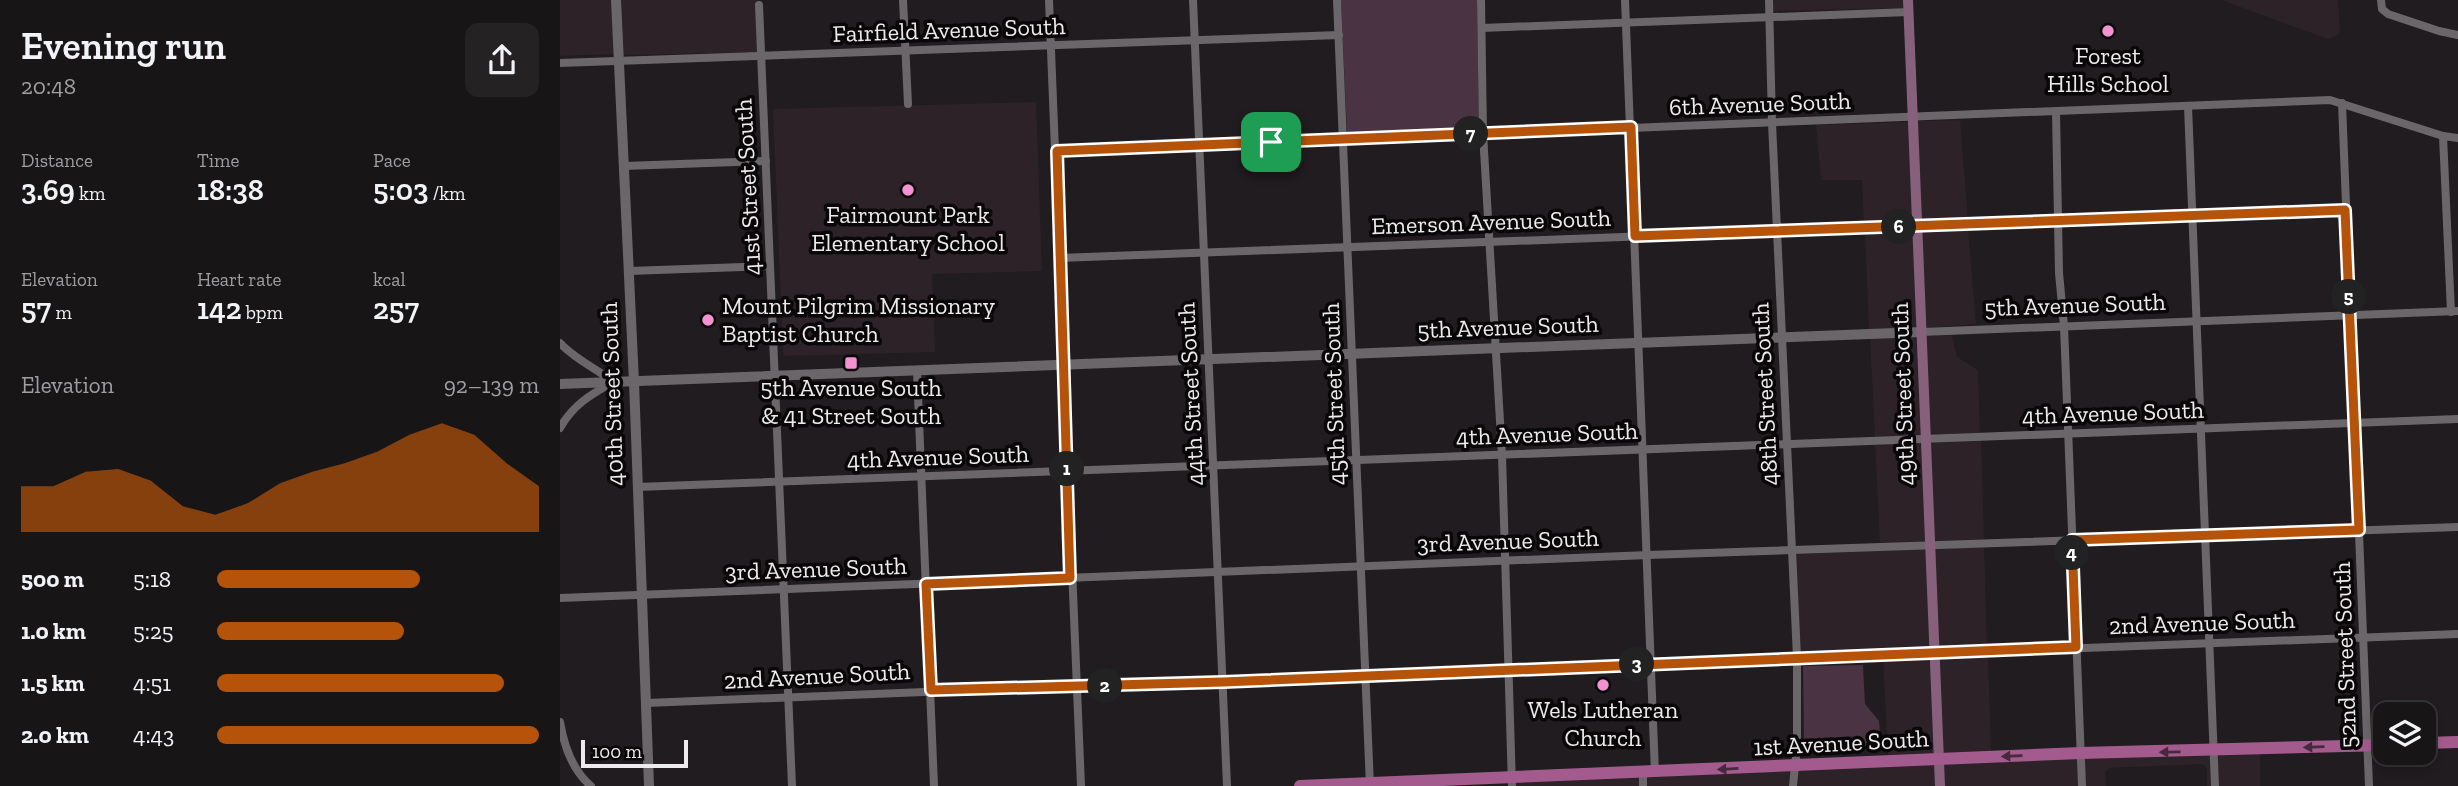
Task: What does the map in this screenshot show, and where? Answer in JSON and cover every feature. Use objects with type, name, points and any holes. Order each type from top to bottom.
[{"type":"main road","name":"49th Street South","points":[[1909,6],[1940,786]]},
{"type":"main road","points":[[2436,743],[2458,742]]},
{"type":"main road","name":"1st Avenue South","points":[[1300,786],[1647,777],[1796,765],[2080,753],[2373,745]]},
{"type":"street","name":"40th Street South","points":[[616,0],[649,786]]},
{"type":"street","points":[[903,0],[908,104]]},
{"type":"street","points":[[1049,0],[1080,786]]},
{"type":"street","name":"44th Street South","points":[[1193,0],[1227,786]]},
{"type":"street","name":"45th Street South","points":[[1338,0],[1369,785]]},
{"type":"street","points":[[1481,0],[1483,133],[1502,455],[1512,782]]},
{"type":"street","points":[[1625,0],[1648,555],[1651,664],[1647,777]]},
{"type":"street","name":"48th Street South","points":[[1769,0],[1772,123],[1797,657],[1796,765],[1793,786]]},
{"type":"street","name":"41st Street South","points":[[760,5],[792,786]]},
{"type":"street","points":[[2381,5],[2388,14],[2458,35]]},
{"type":"street","points":[[1482,28],[1768,17],[1909,6]]},
{"type":"street","name":"Fairfield Avenue South","points":[[560,63],[1339,35]]},
{"type":"street","name":"6th Avenue South","points":[[1057,151],[2330,100],[2443,136],[2458,138]]},
{"type":"street","name":"52nd Street South","points":[[2342,103],[2369,786]]},
{"type":"street","points":[[2188,106],[2215,786]]},
{"type":"street","points":[[2056,112],[2057,220],[2064,327],[2082,786]]},
{"type":"street","points":[[2443,136],[2454,312]]},
{"type":"street","points":[[624,166],[766,161]]},
{"type":"street","name":"Emerson Avenue South","points":[[1059,258],[2345,210]]},
{"type":"street","points":[[629,271],[770,266]]},
{"type":"street","name":"5th Avenue South","points":[[560,384],[2454,312]]},
{"type":"street","points":[[560,343],[576,358],[613,382],[578,404],[570,411],[560,428]]},
{"type":"street","points":[[918,371],[934,786]]},
{"type":"street","name":"4th Avenue South","points":[[637,487],[2458,419]]},
{"type":"street","name":"3rd Avenue South","points":[[560,598],[1648,555],[2458,527]]},
{"type":"street","name":"2nd Avenue South","points":[[646,703],[1797,657],[2458,634]]},
{"type":"street","points":[[560,722],[568,753],[576,769],[591,786]]},
{"type":"shaded area","points":[[560,0],[612,0],[614,54],[560,56]]},
{"type":"shaded area","points":[[620,0],[760,0],[756,1],[757,52],[622,55]]},
{"type":"shaded area","points":[[1341,0],[1477,0],[1479,129],[1347,134]]},
{"type":"shaded area","points":[[1772,0],[1905,0],[1905,8],[1772,11]]},
{"type":"shaded area","points":[[2221,0],[2338,0],[2340,34],[2328,39]]},
{"type":"shaded area","name":"Fairmount Park Elementary School","points":[[1036,102],[1042,271],[932,274],[935,352],[785,356],[773,109]]},
{"type":"shaded area","points":[[1960,120],[1968,220],[1921,222],[1917,121]]},
{"type":"shaded area","points":[[1910,122],[1914,222],[1864,224],[1862,180],[1821,180],[1816,125]]},
{"type":"shaded area","points":[[1968,228],[1976,324],[1925,328],[1922,230]]},
{"type":"shaded area","points":[[1914,230],[1918,328],[1869,330],[1865,232]]},
{"type":"shaded area","points":[[1952,335],[1957,357],[1978,370],[1980,433],[1929,435],[1925,336]]},
{"type":"shaded area","points":[[1918,336],[1922,435],[1875,437],[1870,338]]},
{"type":"shaded area","points":[[1981,441],[1984,539],[1934,541],[1930,443]]},
{"type":"shaded area","points":[[1922,443],[1926,541],[1880,543],[1875,445]]},
{"type":"shaded area","points":[[1984,547],[1987,646],[1938,648],[1934,549]]},
{"type":"shaded area","points":[[1927,549],[1931,648],[1800,652],[1795,554]]},
{"type":"shaded area","points":[[1988,654],[1991,753],[1942,755],[1938,656]]},
{"type":"shaded area","points":[[1931,656],[1935,755],[1888,757],[1883,658]]},
{"type":"shaded area","points":[[1863,665],[1865,704],[1879,721],[1881,745],[1804,750],[1803,666]]},
{"type":"shaded area","points":[[2260,753],[2260,786],[2219,786],[2217,755]]},
{"type":"shaded area","points":[[2210,755],[2211,786],[2207,786],[2207,768],[2203,764],[2109,768],[2105,772],[2106,786],[2085,786],[2084,758]]},
{"type":"shaded area","points":[[2077,758],[2078,786],[1943,786],[1943,763]]},
{"type":"shaded area","points":[[1935,763],[1936,786],[1797,786],[1799,769]]},
{"type":"shaded area","points":[[1792,770],[1789,786],[1647,786],[1647,777]]},
{"type":"shaded area","points":[[1639,777],[1640,786],[1516,786],[1516,782]]},
{"type":"place","name":"Forest Hills School","points":[[2108,31]]},
{"type":"place","name":"Fairmount Park Elementary School","points":[[908,190]]},
{"type":"place","name":"Mount Pilgrim Missionary Baptist Church","points":[[708,320]]},
{"type":"place","name":"5th Avenue South & 41 Street South","points":[[851,363]]},
{"type":"place","name":"Wels Lutheran Church","points":[[1603,685]]},
{"type":"route","points":[[1631,127],[1635,236],[2345,210],[2359,530],[2072,540],[2076,647],[1223,682],[931,690],[926,584],[1070,578],[1057,151],[1271,142],[1631,127]]}]
